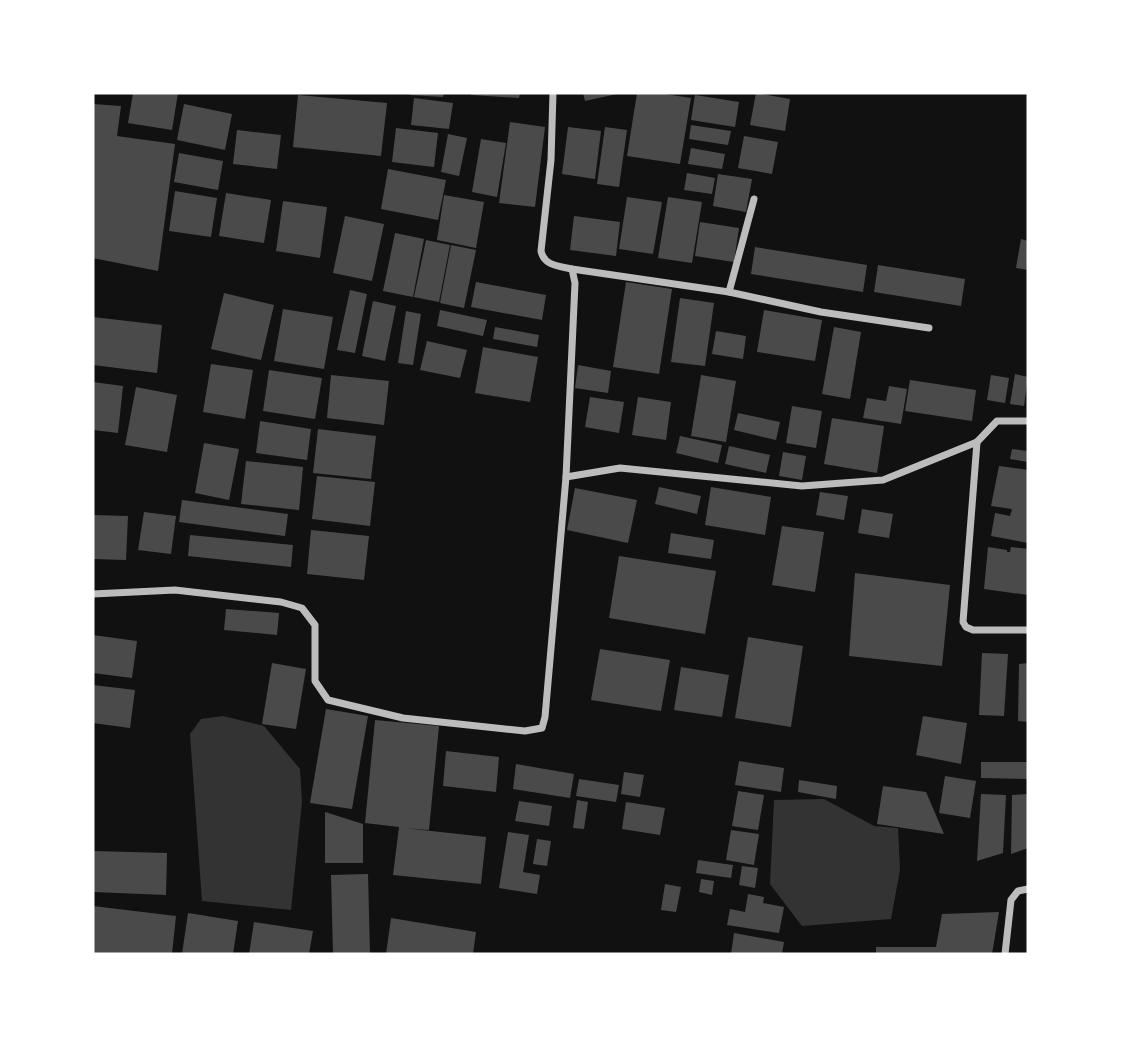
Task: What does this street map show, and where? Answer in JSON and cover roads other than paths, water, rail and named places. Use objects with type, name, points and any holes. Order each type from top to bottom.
[{"type":"street","points":[[553,93],[551,160],[541,251],[547,263],[729,292],[821,312],[929,328]]},
{"type":"street","points":[[729,292],[754,200]]},
{"type":"street","points":[[93,594],[176,590],[292,605],[302,608],[315,625],[315,681],[328,700],[403,718],[525,731],[542,728],[566,477],[575,282],[572,269]]},
{"type":"street","points":[[566,477],[620,468],[802,486],[883,480],[977,442],[997,421],[1028,421]]},
{"type":"street","points":[[977,442],[963,622],[973,630],[1028,630]]},
{"type":"street","points":[[1005,954],[1011,900],[1018,891],[1028,889]]}]
